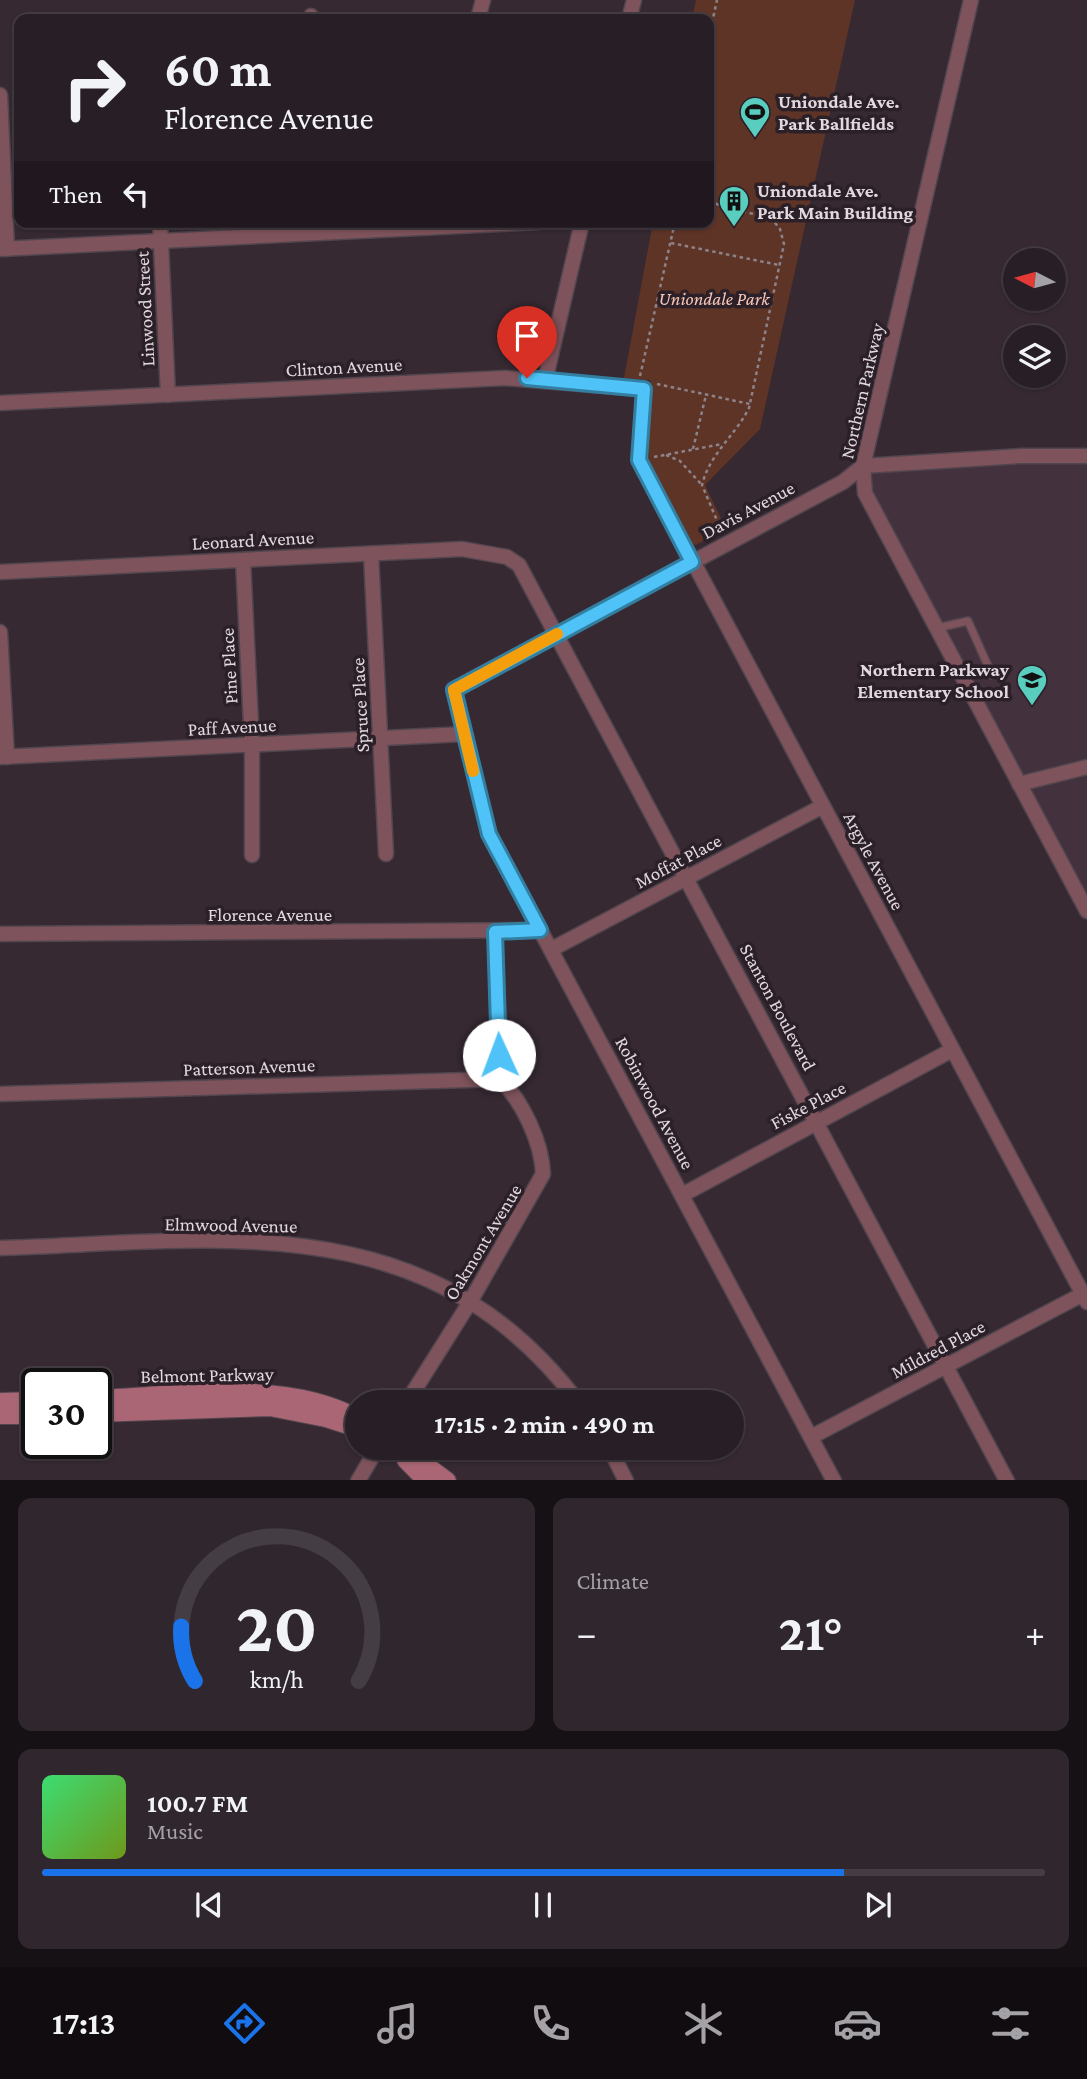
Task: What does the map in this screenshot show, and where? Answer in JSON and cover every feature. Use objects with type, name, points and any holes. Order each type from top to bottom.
[{"type":"street","name":"Northern Parkway","points":[[971,0],[863,466],[865,493],[1087,911]]},
{"type":"street","points":[[0,94],[4,249],[161,241],[314,228]]},
{"type":"street","name":"Linwood Street","points":[[160,228],[168,395]]},
{"type":"street","points":[[545,381],[581,228]]},
{"type":"street","name":"Clinton Avenue","points":[[0,403],[505,378],[638,384]]},
{"type":"street","points":[[638,384],[644,389],[639,460]]},
{"type":"street","points":[[863,466],[1021,456],[1087,456]]},
{"type":"street","name":"Argyle Avenue","points":[[639,460],[1085,1298]]},
{"type":"street","name":"Davis Avenue","points":[[465,734],[454,690],[843,482],[863,466]]},
{"type":"street","name":"Leonard Avenue","points":[[0,572],[463,549],[507,557]]},
{"type":"street","name":"Spruce Place","points":[[371,554],[386,854]]},
{"type":"street","name":"Stanton Boulevard","points":[[507,557],[524,571],[1007,1480]]},
{"type":"street","name":"Pine Place","points":[[243,560],[252,745],[252,855]]},
{"type":"street","points":[[0,632],[3,757]]},
{"type":"street","name":"Paff Avenue","points":[[3,757],[465,734]]},
{"type":"street","name":"Robinwood Avenue","points":[[465,734],[489,834],[834,1480]]},
{"type":"street","points":[[1019,785],[1087,767]]},
{"type":"street","name":"Moffat Place","points":[[552,950],[823,806]]},
{"type":"street","name":"Florence Avenue","points":[[0,934],[540,930]]},
{"type":"street","points":[[495,932],[500,1080]]},
{"type":"street","name":"Fiske Place","points":[[682,1195],[952,1050]]},
{"type":"street","name":"Patterson Avenue","points":[[0,1094],[500,1080]]},
{"type":"street","name":"Oakmont Avenue","points":[[415,1390],[470,1302],[543,1174],[543,1159],[514,1094],[500,1080]]},
{"type":"street","name":"Elmwood Avenue","points":[[0,1248],[272,1241],[337,1249],[388,1263],[470,1302],[543,1360],[568,1390]]},
{"type":"street","name":"Mildred Place","points":[[811,1437],[947,1365],[1085,1298]]},
{"type":"street","name":"Belmont Parkway","points":[[112,1411],[268,1392],[332,1404],[345,1411]]},
{"type":"street","name":"Belmont Parkway","points":[[112,1400],[270,1407],[345,1424]]},
{"type":"street","points":[[0,1402],[21,1401]]},
{"type":"street","points":[[0,1416],[21,1415]]},
{"type":"street","points":[[358,1480],[370,1460]]},
{"type":"street","points":[[407,1460],[427,1480]]},
{"type":"street","points":[[419,1460],[447,1480]]},
{"type":"street","points":[[616,1460],[626,1480]]},
{"type":"lane","points":[[936,629],[968,621],[992,675]]},
{"type":"path","points":[[702,485],[706,470],[723,444],[739,428],[750,404],[784,244],[780,229],[772,219],[714,203]]},
{"type":"path","points":[[675,228],[638,384],[706,394],[750,404]]},
{"type":"path","points":[[671,243],[779,265]]},
{"type":"path","points":[[693,449],[706,394]]},
{"type":"path","points":[[639,460],[723,444]]},
{"type":"path","points":[[666,455],[680,461],[702,485],[728,543]]},
{"type":"shaded area","name":"Northern Parkway Elementary School","points":[[1087,456],[1087,911],[871,507],[863,466]]},
{"type":"green space","name":"Uniondale Park","points":[[696,0],[855,0],[760,429],[705,485],[726,529],[696,545],[691,544],[648,464],[650,380],[624,378],[652,228],[714,228],[714,14],[693,14]]},
{"type":"slow traffic","points":[[473,771],[454,690],[557,634]]},
{"type":"place","name":"Uniondale Ave. Park Ballfields","points":[[755,139]]},
{"type":"place","name":"Uniondale Ave. Park Main Building","points":[[734,228]]},
{"type":"place","name":"Northern Parkway Elementary School","points":[[1032,707]]},
{"type":"route","points":[[499,1055],[495,932],[540,930],[489,834],[454,690],[692,562],[639,460],[644,389],[527,378]]}]
